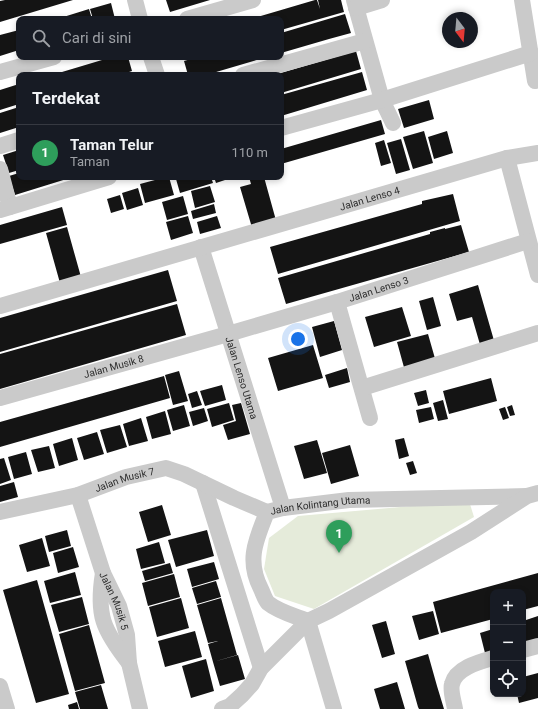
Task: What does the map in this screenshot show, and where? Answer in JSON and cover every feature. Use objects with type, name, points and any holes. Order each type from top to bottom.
[{"type":"street","points":[[135,0],[139,16]]},
{"type":"street","points":[[197,16],[253,0]]},
{"type":"street","points":[[382,0],[355,4],[382,100],[393,123]]},
{"type":"street","points":[[522,0],[535,81]]},
{"type":"street","points":[[254,72],[365,41]]},
{"type":"street","points":[[284,127],[382,100],[531,53]]},
{"type":"street","points":[[0,72],[43,60]]},
{"type":"street","points":[[152,60],[155,72]]},
{"type":"street","points":[[0,146],[16,141]]},
{"type":"street","name":"Jalan Lenso 4","points":[[0,306],[507,158],[538,153]]},
{"type":"street","points":[[507,158],[538,275]]},
{"type":"street","points":[[0,169],[5,208],[99,180]]},
{"type":"street","name":"Jalan Lenso 3","points":[[228,334],[337,302],[528,241]]},
{"type":"street","name":"Jalan Lenso Utama","points":[[202,247],[283,508]]},
{"type":"street","points":[[337,302],[370,418]]},
{"type":"street","name":"Jalan Musik 8","points":[[0,398],[228,334]]},
{"type":"street","points":[[362,388],[538,334]]},
{"type":"street","name":"Jalan Musik 7","points":[[0,512],[78,495],[126,477],[166,468],[184,474],[267,512]]},
{"type":"street","points":[[203,483],[261,668]]},
{"type":"street","name":"Jalan Musik 5","points":[[78,495],[103,573],[119,606],[127,635],[129,663],[140,709]]},
{"type":"street","name":"Jalan Kolintang Utama","points":[[532,495],[471,532],[329,611],[308,621],[283,612],[267,602],[258,584],[252,562],[257,536],[267,512],[283,508],[349,500],[532,495]]},
{"type":"street","points":[[222,709],[230,706],[242,695],[252,684],[261,668],[308,621],[334,709]]},
{"type":"street","points":[[526,649],[538,646]]},
{"type":"street","points":[[455,709],[452,685],[457,676],[473,664],[490,659]]},
{"type":"street","points":[[0,686],[6,709]]},
{"type":"green space","points":[[469,501],[474,517],[314,609],[275,596],[264,569],[269,538],[298,516]]},
{"type":"building","points":[[5,0],[73,0],[0,22],[0,1]]},
{"type":"building","points":[[166,0],[210,0],[170,12]]},
{"type":"building","points":[[315,0],[317,0],[320,9],[318,0],[341,0],[344,12],[284,29],[284,16],[261,16]]},
{"type":"building","points":[[111,3],[114,16],[92,16],[90,9]]},
{"type":"building","points":[[89,9],[91,16],[67,16]]},
{"type":"building","points":[[345,14],[351,33],[284,52],[284,32]]},
{"type":"building","points":[[16,31],[16,51],[0,56],[0,35]]},
{"type":"building","points":[[356,51],[361,69],[284,92],[284,72]]},
{"type":"building","points":[[102,60],[129,60],[132,71],[129,72],[62,72]]},
{"type":"building","points":[[257,60],[216,72],[187,72],[184,61]]},
{"type":"building","points":[[362,72],[367,90],[284,115],[284,94]]},
{"type":"building","points":[[16,85],[16,105],[0,110],[0,90]]},
{"type":"building","points":[[429,100],[434,119],[404,128],[398,109]]},
{"type":"building","points":[[16,108],[16,128],[0,133],[0,113]]},
{"type":"building","points":[[381,120],[385,134],[284,163],[284,148]]},
{"type":"building","points":[[424,131],[433,163],[413,169],[403,137]]},
{"type":"building","points":[[447,131],[453,153],[434,159],[428,137]]},
{"type":"building","points":[[401,139],[410,170],[396,174],[387,143]]},
{"type":"building","points":[[384,140],[391,163],[381,166],[375,143]]},
{"type":"building","points":[[16,151],[16,171],[9,173],[3,155]]},
{"type":"building","points":[[16,174],[16,180],[63,180],[15,195],[9,176]]},
{"type":"building","points":[[155,180],[170,180],[174,195],[145,203],[140,184]]},
{"type":"building","points":[[176,180],[212,180],[213,183],[180,193]]},
{"type":"building","points":[[215,180],[225,180],[216,183]]},
{"type":"building","points":[[250,180],[265,180],[277,224],[253,231],[240,187],[251,184]]},
{"type":"building","points":[[210,186],[215,202],[195,208],[191,191]]},
{"type":"building","points":[[138,188],[143,205],[127,210],[122,193]]},
{"type":"building","points":[[453,194],[460,221],[278,274],[270,247],[422,204],[422,201]]},
{"type":"building","points":[[120,195],[124,209],[111,213],[107,199]]},
{"type":"building","points":[[183,196],[188,214],[167,220],[162,202]]},
{"type":"building","points":[[214,204],[216,213],[193,219],[191,211]]},
{"type":"building","points":[[62,207],[67,225],[0,244],[0,225]]},
{"type":"building","points":[[188,216],[193,233],[171,240],[166,222]]},
{"type":"building","points":[[217,216],[221,228],[200,234],[197,222]]},
{"type":"building","points":[[461,225],[469,252],[286,304],[278,278],[430,234],[430,232]]},
{"type":"building","points":[[67,227],[81,277],[60,283],[46,233]]},
{"type":"building","points":[[168,270],[177,301],[0,352],[0,318]]},
{"type":"building","points":[[478,285],[495,344],[481,348],[472,317],[457,321],[449,294]]},
{"type":"building","points":[[433,297],[441,326],[427,330],[419,301]]},
{"type":"building","points":[[177,304],[186,335],[0,389],[0,354]]},
{"type":"building","points":[[402,307],[411,336],[374,347],[365,317]]},
{"type":"building","points":[[334,321],[342,350],[320,357],[312,327]]},
{"type":"building","points":[[428,334],[436,362],[405,371],[397,342]]},
{"type":"building","points":[[313,345],[323,378],[278,391],[268,358]]},
{"type":"building","points":[[347,368],[350,382],[329,388],[325,375]]},
{"type":"building","points":[[179,371],[188,401],[173,405],[165,375]]},
{"type":"building","points":[[164,376],[170,398],[0,447],[0,422]]},
{"type":"building","points":[[491,378],[497,401],[449,414],[443,391]]},
{"type":"building","points":[[222,385],[226,400],[205,406],[200,391]]},
{"type":"building","points":[[426,390],[429,403],[418,406],[414,393]]},
{"type":"building","points":[[197,391],[202,405],[192,408],[188,394]]},
{"type":"building","points":[[443,400],[448,419],[438,421],[433,403]]},
{"type":"building","points":[[229,403],[234,420],[212,427],[207,409]]},
{"type":"building","points":[[241,403],[250,434],[228,440],[223,425],[236,421],[232,405]]},
{"type":"building","points":[[184,405],[190,426],[173,431],[167,410]]},
{"type":"building","points":[[512,405],[515,415],[510,416],[507,407]]},
{"type":"building","points":[[431,407],[434,419],[419,423],[416,410]]},
{"type":"building","points":[[505,407],[509,418],[503,420],[499,409]]},
{"type":"building","points":[[204,408],[208,421],[193,426],[189,412]]},
{"type":"building","points":[[165,411],[171,434],[152,439],[146,417]]},
{"type":"building","points":[[141,418],[148,441],[129,446],[123,424]]},
{"type":"building","points":[[120,425],[127,447],[107,453],[100,430]]},
{"type":"building","points":[[97,432],[104,454],[84,460],[77,438]]},
{"type":"building","points":[[72,438],[78,460],[59,466],[53,444]]},
{"type":"building","points":[[404,438],[409,456],[399,459],[395,440]]},
{"type":"building","points":[[317,440],[327,473],[304,479],[294,446]]},
{"type":"building","points":[[350,445],[359,476],[331,484],[322,453]]},
{"type":"building","points":[[49,446],[55,468],[38,472],[31,450]]},
{"type":"building","points":[[26,452],[32,474],[14,479],[8,457]]},
{"type":"building","points":[[4,458],[11,480],[0,484],[0,459]]},
{"type":"building","points":[[413,461],[417,473],[410,475],[406,463]]},
{"type":"building","points":[[14,482],[18,497],[0,502],[0,486]]},
{"type":"building","points":[[162,505],[171,535],[148,542],[139,512]]},
{"type":"building","points":[[67,530],[71,546],[49,552],[45,536]]},
{"type":"building","points":[[207,530],[214,556],[176,567],[168,540]]},
{"type":"building","points":[[42,538],[50,566],[27,572],[19,545]]},
{"type":"building","points":[[159,542],[165,563],[141,569],[136,549]]},
{"type":"building","points":[[73,547],[79,567],[58,573],[53,553]]},
{"type":"building","points":[[214,562],[219,579],[192,587],[187,569]]},
{"type":"building","points":[[170,563],[173,573],[145,581],[142,571]]},
{"type":"building","points":[[75,572],[81,595],[50,603],[44,581]]},
{"type":"building","points":[[538,573],[538,606],[526,609],[526,589],[490,589],[490,620],[441,633],[433,602]]},
{"type":"building","points":[[174,574],[180,597],[148,606],[142,583]]},
{"type":"building","points":[[37,580],[69,694],[36,703],[3,590]]},
{"type":"building","points":[[216,581],[221,597],[197,604],[192,588]]},
{"type":"building","points":[[82,597],[89,624],[59,632],[51,605]]},
{"type":"building","points":[[181,598],[189,628],[157,637],[149,607]]},
{"type":"building","points":[[221,598],[237,655],[213,662],[208,644],[218,641],[208,643],[197,605]]},
{"type":"building","points":[[433,611],[439,634],[419,640],[412,616]]},
{"type":"building","points":[[538,616],[538,642],[526,645],[526,625],[526,620]]},
{"type":"building","points":[[386,621],[395,654],[382,658],[372,625]]},
{"type":"building","points":[[89,625],[105,683],[75,691],[59,634]]},
{"type":"building","points":[[490,630],[490,656],[486,657],[480,633]]},
{"type":"building","points":[[195,631],[202,657],[165,667],[158,641]]},
{"type":"building","points":[[428,654],[444,709],[419,709],[418,707],[405,661]]},
{"type":"building","points":[[238,655],[245,679],[220,686],[213,662]]},
{"type":"building","points":[[206,659],[214,691],[191,698],[182,666]]},
{"type":"building","points":[[538,673],[538,698],[519,703],[518,697],[526,697],[526,676]]},
{"type":"building","points":[[397,682],[405,709],[380,709],[374,689]]},
{"type":"building","points":[[101,685],[108,709],[80,709],[75,692]]},
{"type":"building","points":[[77,702],[79,709],[69,709],[68,705]]},
{"type":"place","name":"Taman Telur","points":[[339,553]]}]
